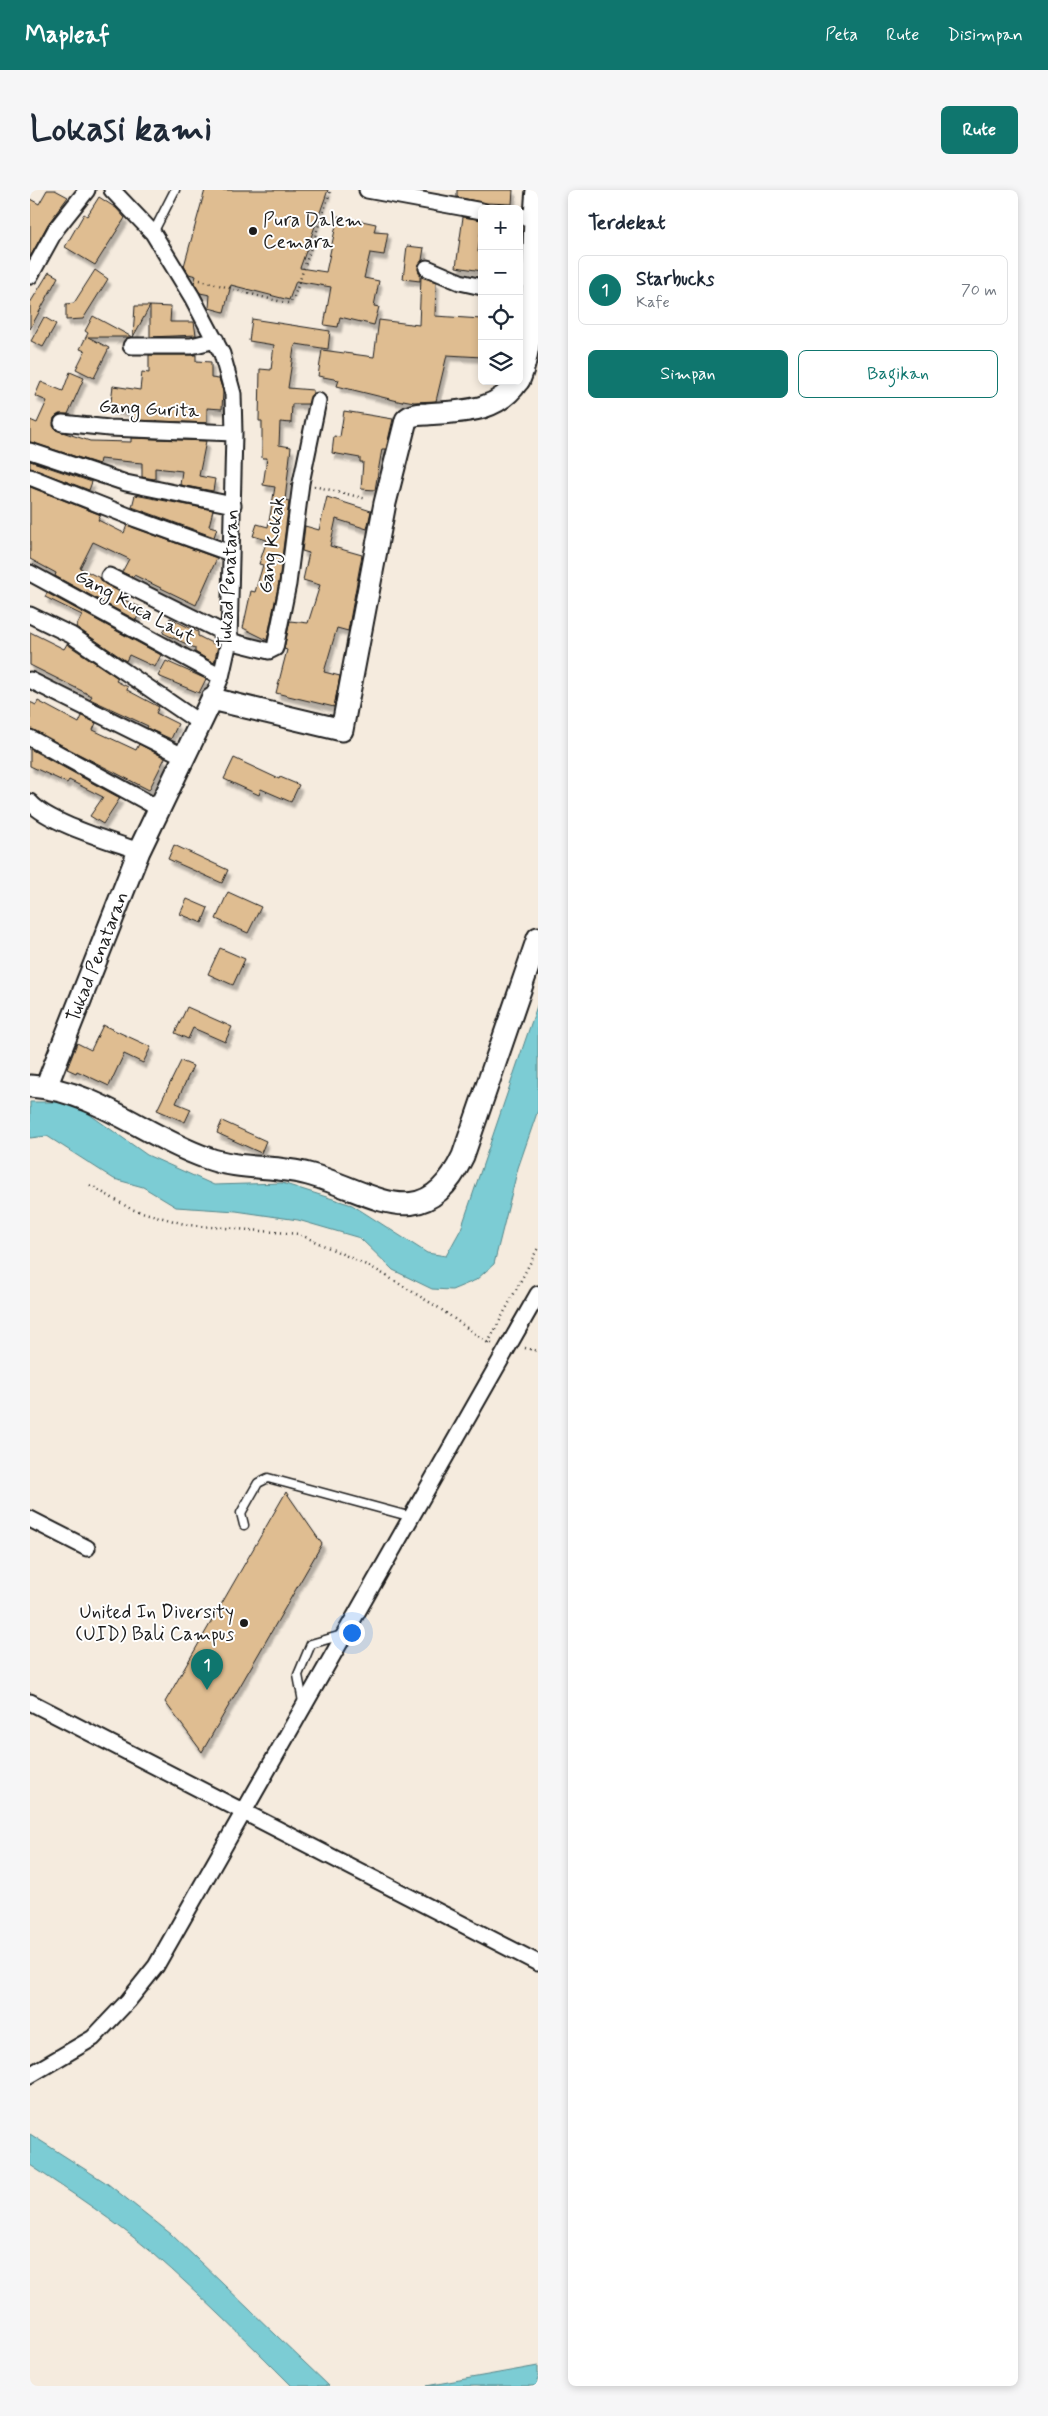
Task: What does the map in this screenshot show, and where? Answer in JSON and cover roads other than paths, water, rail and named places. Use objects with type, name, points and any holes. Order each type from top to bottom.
[{"type":"street","points":[[30,276],[56,229],[87,190]]},
{"type":"street","name":"Tukad Penataran","points":[[38,1086],[158,808],[212,699],[221,677],[230,639],[230,553],[234,433],[233,394],[228,369],[216,340],[153,233],[112,190]]},
{"type":"street","points":[[367,190],[478,210]]},
{"type":"street","points":[[523,372],[532,347],[527,294],[531,218],[537,190]]},
{"type":"street","points":[[427,268],[460,282],[478,286]]},
{"type":"street","points":[[131,346],[192,346],[216,340]]},
{"type":"street","points":[[212,699],[342,730],[385,504],[406,420],[420,414],[482,409],[502,399],[515,385]]},
{"type":"street","name":"Gang Kokak","points":[[230,639],[269,651],[275,648],[288,584],[301,483],[318,401]]},
{"type":"street","name":"Gang Gurita","points":[[62,423],[109,428],[234,433]]},
{"type":"street","points":[[30,451],[126,483],[233,505]]},
{"type":"street","points":[[30,477],[136,519],[230,553]]},
{"type":"street","name":"Gang Kuca Laut","points":[[30,573],[221,677]]},
{"type":"street","points":[[110,576],[230,639]]},
{"type":"street","points":[[30,614],[71,635],[200,723]]},
{"type":"street","points":[[30,680],[183,756]]},
{"type":"street","points":[[30,738],[158,808]]},
{"type":"street","points":[[32,807],[79,829],[139,851]]},
{"type":"street","points":[[38,1086],[90,1100],[179,1148],[218,1162],[308,1174],[386,1202],[410,1204],[424,1200],[440,1192],[457,1169],[463,1156],[538,938]]},
{"type":"street","points":[[30,2075],[92,2038],[128,2001],[156,1966],[538,1294]]},
{"type":"street","points":[[30,1519],[87,1548]]},
{"type":"street","points":[[30,1702],[538,1963]]},
{"type":"lane","points":[[153,233],[175,190]]},
{"type":"lane","points":[[244,1525],[241,1513],[258,1483],[268,1478],[412,1517]]},
{"type":"lane","points":[[304,1707],[298,1675],[311,1644],[346,1634]]},
{"type":"water","points":[[538,1003],[538,1110],[518,1168],[494,1264],[476,1280],[452,1290],[432,1289],[393,1270],[360,1238],[298,1220],[236,1211],[176,1207],[143,1187],[114,1179],[47,1136],[30,1138],[30,1102],[72,1102],[147,1155],[214,1185],[282,1183],[352,1205],[427,1253],[446,1256],[461,1229]]},
{"type":"water","points":[[30,2134],[108,2184],[171,2234],[329,2386],[292,2386],[207,2302],[154,2254],[109,2219],[30,2165]]},
{"type":"water","points":[[538,2366],[538,2386],[426,2386]]},
{"type":"place","name":"Pura Dalem Cemara","points":[[253,231]]},
{"type":"place","name":"United In Diversity (UID) Bali Campus","points":[[244,1623]]},
{"type":"place","name":"Starbucks","points":[[207,1690]]}]
